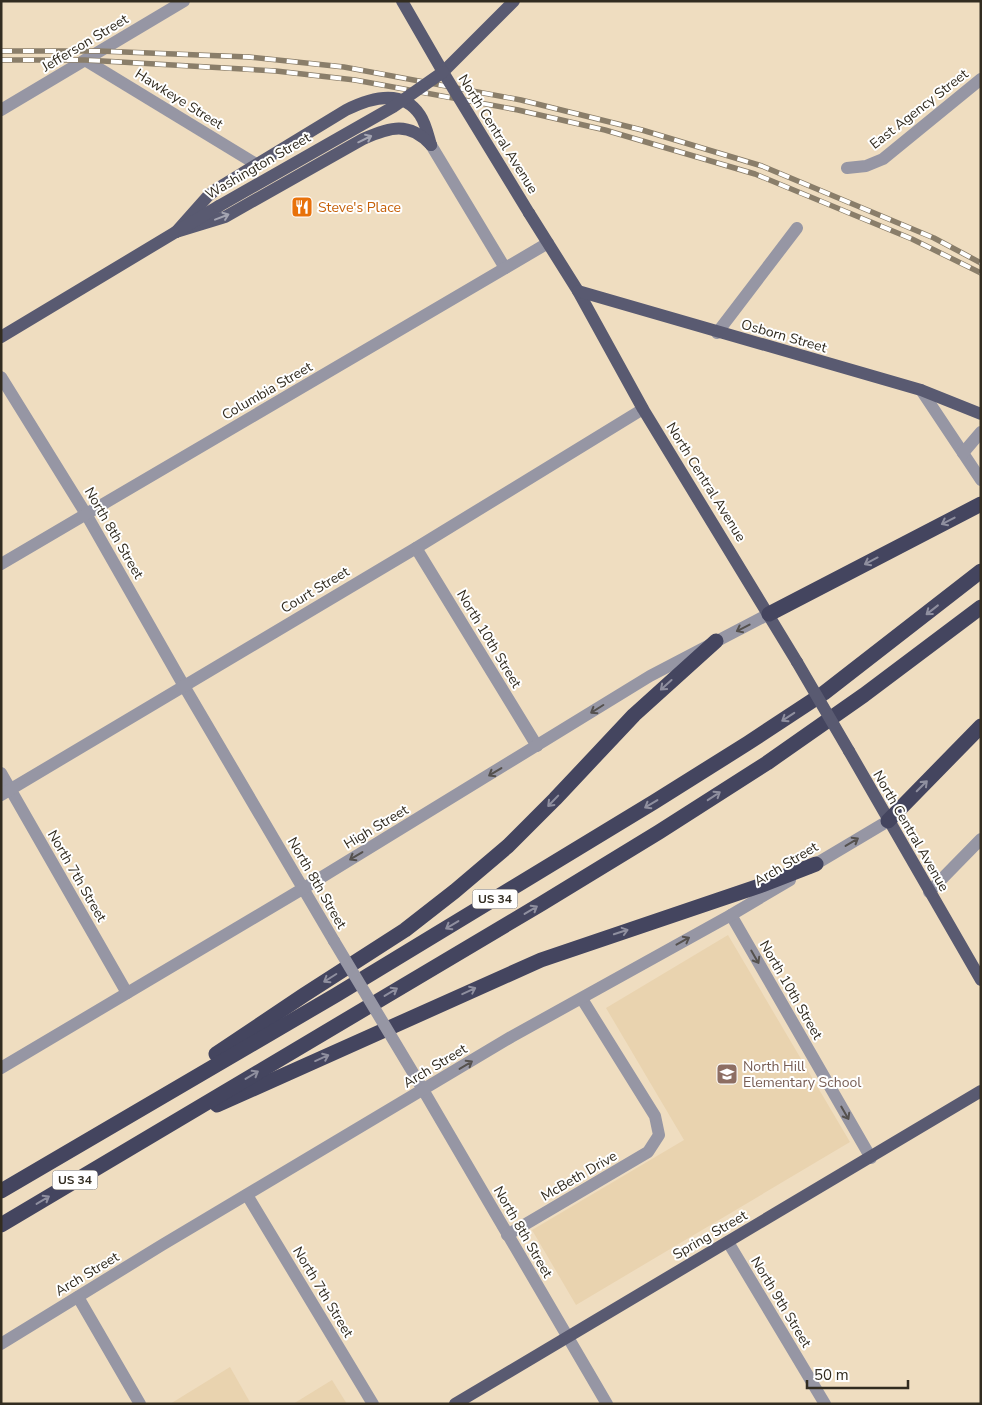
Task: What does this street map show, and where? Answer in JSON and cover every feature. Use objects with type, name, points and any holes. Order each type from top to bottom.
[{"type":"highway","points":[[769,614],[981,504]]},
{"type":"highway","name":"US 34","points":[[1,1191],[336,995],[748,743],[824,693],[976,575]]},
{"type":"highway","name":"US 34","points":[[1,1225],[541,904],[676,821],[767,763],[864,695],[981,607]]},
{"type":"highway","points":[[105,1129],[304,994],[405,930],[455,891],[508,846],[634,715],[716,641]]},
{"type":"highway","points":[[888,821],[981,726]]},
{"type":"highway","points":[[150,1136],[541,960],[762,885],[816,864]]},
{"type":"main road","name":"North Central Avenue","points":[[402,1],[443,72],[578,291],[644,409],[769,614],[928,892],[981,980]]},
{"type":"main road","name":"Washington Street","points":[[1,337],[219,206],[393,107],[443,72],[514,1]]},
{"type":"main road","points":[[176,232],[213,192],[256,164],[361,102],[374,98],[393,98],[407,103],[420,116],[431,145]]},
{"type":"main road","points":[[176,232],[225,217],[378,132],[401,128],[411,130],[431,145]]},
{"type":"main road","name":"Osborn Street","points":[[578,291],[921,390],[981,414]]},
{"type":"main road","name":"Spring Street","points":[[454,1404],[981,1092]]},
{"type":"street","name":"Jefferson Street","points":[[1,110],[184,1]]},
{"type":"street","name":"Hawkeye Street","points":[[85,60],[256,164]]},
{"type":"street","name":"East Agency Street","points":[[847,168],[866,166],[883,158],[981,79]]},
{"type":"street","points":[[431,145],[505,268]]},
{"type":"street","points":[[717,332],[797,228]]},
{"type":"street","name":"Columbia Street","points":[[1,564],[548,243]]},
{"type":"street","name":"North 8th Street","points":[[1,377],[86,514],[184,686],[424,1090],[607,1404]]},
{"type":"street","points":[[921,390],[981,480]]},
{"type":"street","name":"Court Street","points":[[6,792],[416,548],[644,409]]},
{"type":"street","points":[[963,453],[981,432]]},
{"type":"street","name":"North 10th Street","points":[[416,548],[537,746]]},
{"type":"street","name":"High Street","points":[[1,1068],[304,888],[650,676],[769,614]]},
{"type":"street","name":"North 7th Street","points":[[1,773],[6,792],[127,993]]},
{"type":"street","name":"Arch Street","points":[[1,1344],[511,1037],[731,914],[888,821]]},
{"type":"street","points":[[928,892],[981,839]]},
{"type":"street","name":"North 10th Street","points":[[731,914],[871,1158]]},
{"type":"street","name":"McBeth Drive","points":[[507,1235],[648,1152],[659,1135],[655,1116],[582,998]]},
{"type":"street","name":"North 7th Street","points":[[248,1195],[373,1404]]},
{"type":"street","name":"North 9th Street","points":[[728,1242],[825,1404]]},
{"type":"street","points":[[78,1297],[140,1404]]},
{"type":"shaded area","name":"North Hill Elementary School","points":[[728,935],[850,1142],[576,1305],[532,1230],[684,1140],[606,1008]]},
{"type":"shaded area","points":[[230,1367],[251,1404],[170,1404]]},
{"type":"shaded area","points":[[332,1380],[347,1404],[293,1404]]},
{"type":"railway","points":[[1,51],[99,51],[249,57],[344,67],[521,100],[642,130],[762,166],[934,238],[981,263]]},
{"type":"railway","points":[[1,60],[85,60],[276,71],[355,80],[518,110],[605,130],[755,174],[912,239],[981,273]]},
{"type":"place","name":"Steve's Place","points":[[302,207]]},
{"type":"place","name":"North Hill Elementary School","points":[[727,1074]]}]
